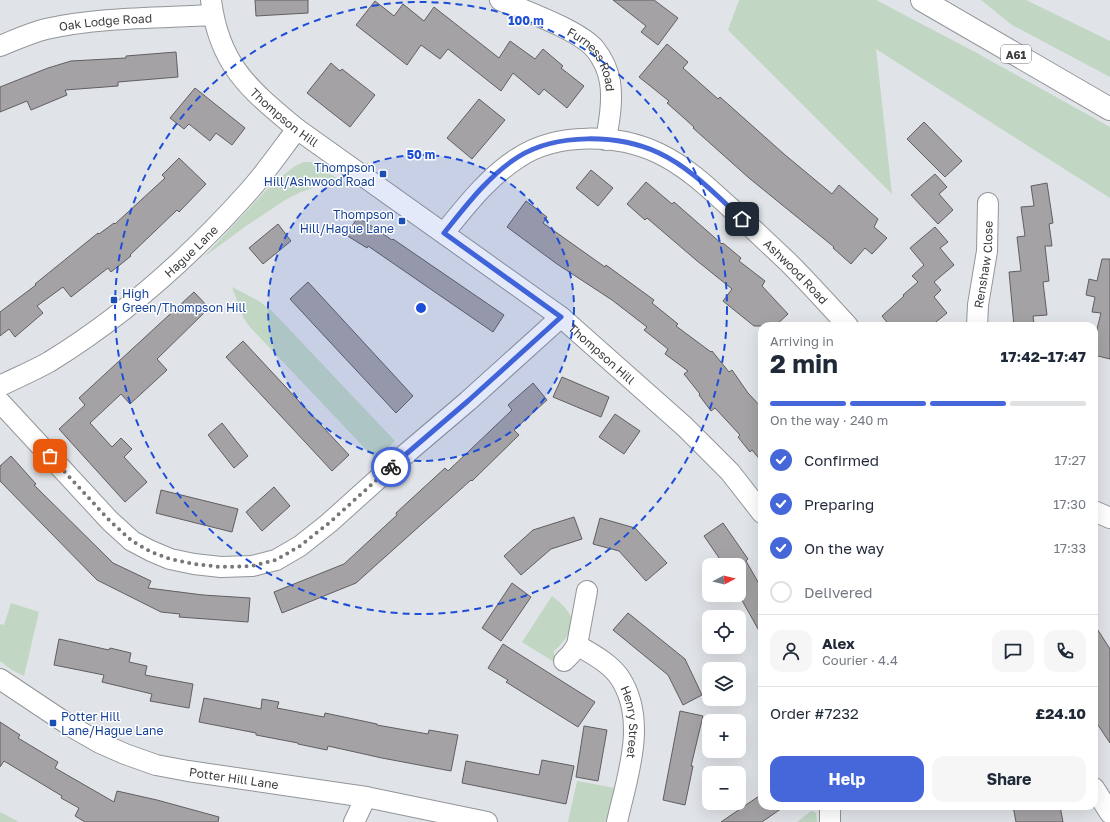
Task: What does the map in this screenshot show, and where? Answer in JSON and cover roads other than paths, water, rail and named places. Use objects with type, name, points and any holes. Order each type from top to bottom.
[{"type":"highway","name":"A61","points":[[922,0],[1110,109]]},
{"type":"street","name":"Furness Road","points":[[500,0],[581,38],[594,48],[602,58],[610,83],[606,140]]},
{"type":"street","name":"Oak Lodge Road","points":[[0,46],[45,29],[212,8]]},
{"type":"street","name":"Thompson Hill","points":[[212,8],[219,37],[227,56],[241,78],[264,102],[297,129],[561,317],[685,427],[730,472],[758,508]]},
{"type":"street","name":"Hague Lane","points":[[0,386],[48,362],[95,332],[132,304],[194,248],[249,191],[297,129]]},
{"type":"street","name":"Ashwood Road","points":[[444,233],[477,193],[500,171],[518,157],[541,146],[566,140],[587,138],[634,144],[658,153],[681,166],[699,180],[788,262],[844,322]]},
{"type":"street","name":"Renshaw Close","points":[[977,322],[978,305],[987,251],[988,202]]},
{"type":"street","points":[[0,402],[110,521],[132,541],[151,552],[170,559],[194,564],[221,567],[252,566],[276,560],[300,546],[329,523],[561,317]]},
{"type":"street","points":[[1098,513],[1110,518]]},
{"type":"street","points":[[564,661],[572,654],[577,645],[587,591]]},
{"type":"street","name":"Henry Street","points":[[577,645],[594,654],[620,678],[628,694],[633,710],[635,731],[632,754],[617,822]]},
{"type":"street","name":"Potter Hill Lane","points":[[0,679],[72,727],[95,740],[125,754],[156,765],[366,797],[487,822]]},
{"type":"street","points":[[1098,794],[1110,813]]},
{"type":"street","points":[[354,822],[366,797]]},
{"type":"street","points":[[830,810],[830,822]]},
{"type":"place","name":"Thompson Hill/Ashwood Road","points":[[383,174]]},
{"type":"place","name":"Thompson Hill/Hague Lane","points":[[402,221]]},
{"type":"place","name":"High Green/Thompson Hill","points":[[114,300]]},
{"type":"place","name":"Potter Hill Lane/Hague Lane","points":[[53,723]]}]
